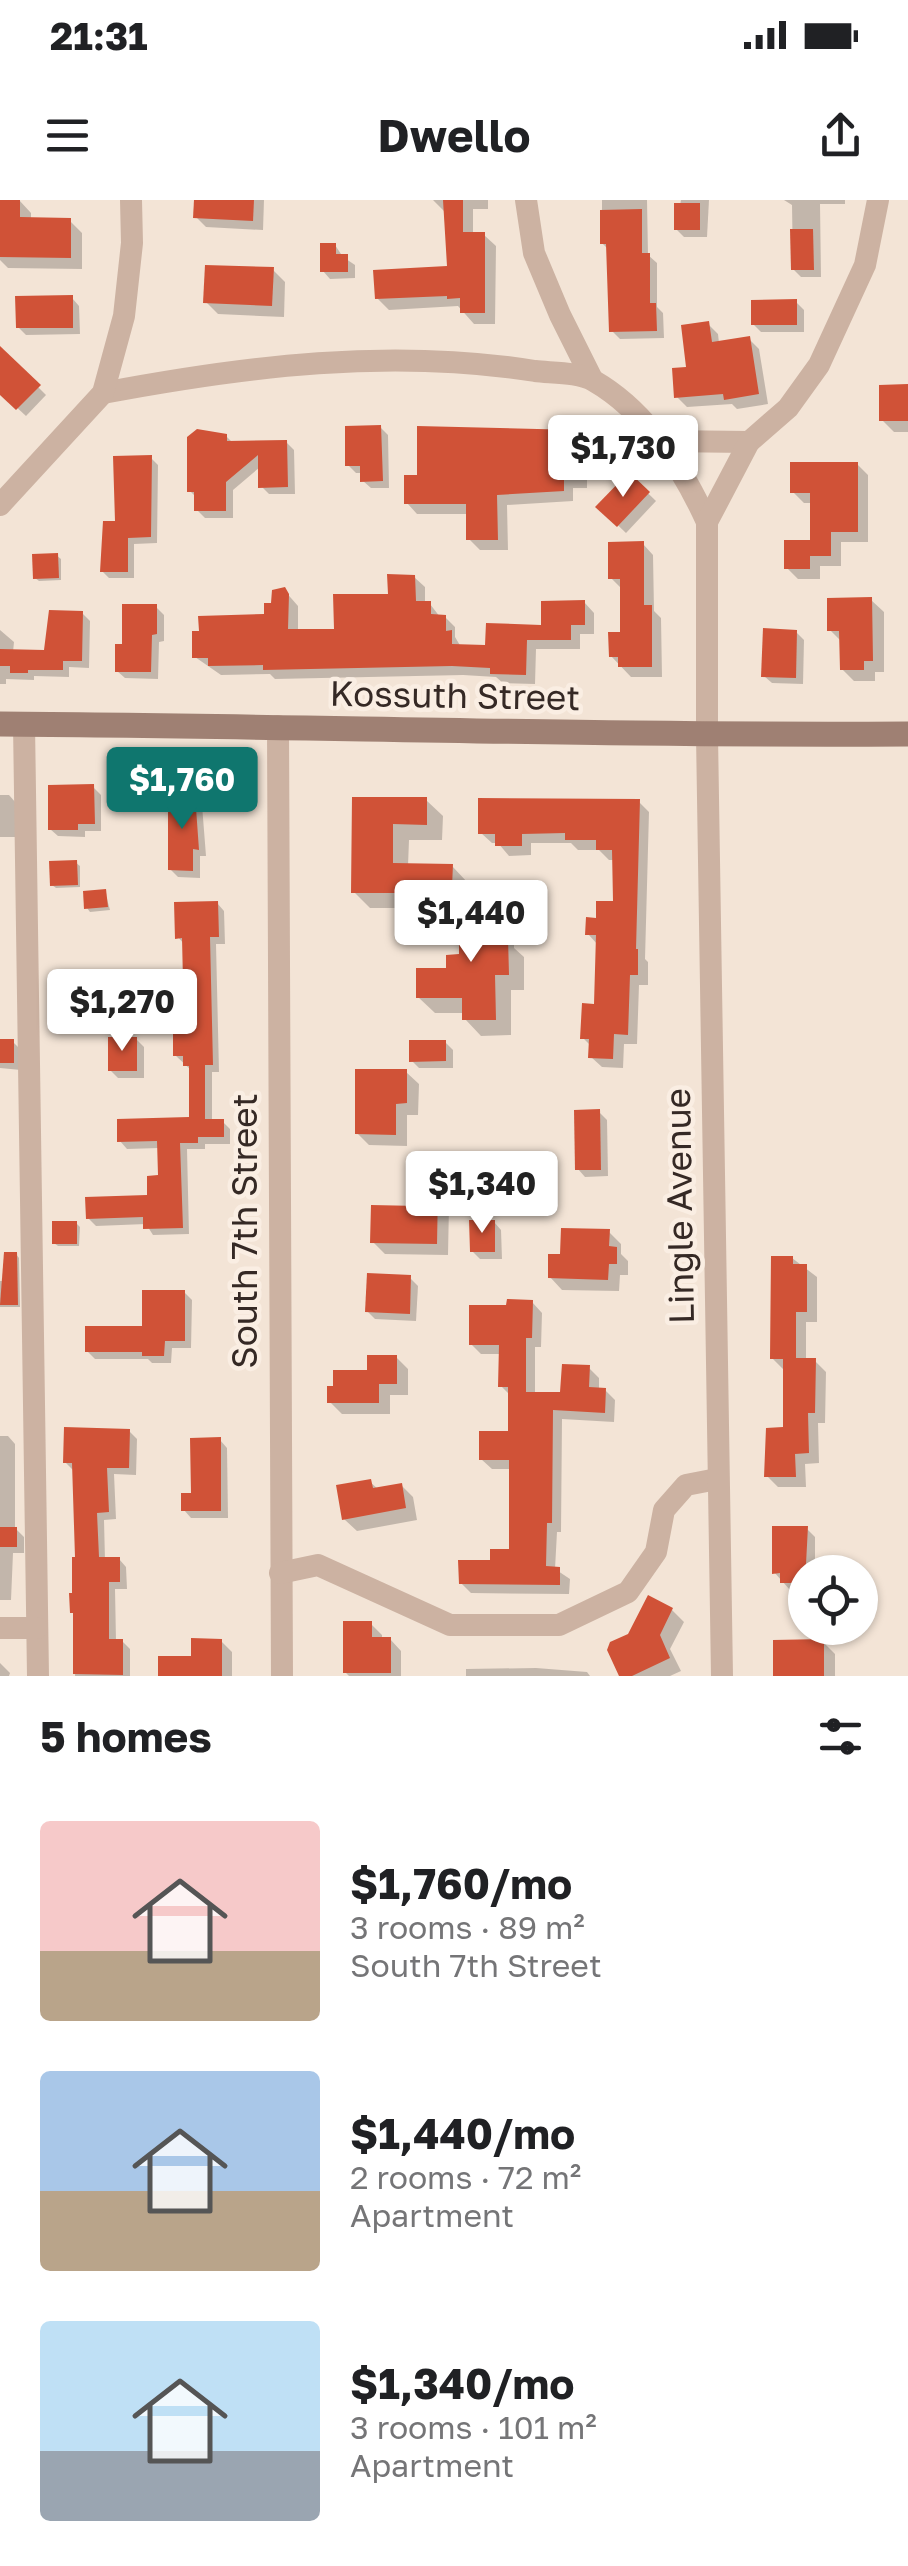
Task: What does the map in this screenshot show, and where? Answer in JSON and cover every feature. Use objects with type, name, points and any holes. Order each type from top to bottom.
[{"type":"street","points":[[0,505],[103,393],[124,316],[132,200]]},
{"type":"street","points":[[526,200],[534,252],[592,379],[662,442],[688,481],[707,522]]},
{"type":"street","points":[[707,522],[749,442],[788,408],[819,365],[864,265],[878,200]]},
{"type":"street","points":[[103,393],[248,368],[412,359],[474,361],[592,379]]},
{"type":"street","points":[[662,442],[749,442]]},
{"type":"street","name":"Lingle Avenue","points":[[707,522],[722,1676]]},
{"type":"street","points":[[12,724],[35,1382],[38,1676]]},
{"type":"street","name":"Kossuth Street","points":[[12,724],[707,735],[908,734]]},
{"type":"street","name":"South 7th Street","points":[[278,726],[282,1676]]},
{"type":"street","points":[[280,1573],[318,1565],[450,1624],[559,1626],[628,1592],[656,1552],[664,1510],[686,1485],[717,1478]]},
{"type":"street","points":[[0,1628],[38,1628]]},
{"type":"building","points":[[0,200],[20,200],[20,217],[71,218],[71,258],[0,257]]},
{"type":"building","points":[[194,200],[254,200],[253,221],[193,218]]},
{"type":"building","points":[[443,200],[463,200],[463,232],[485,232],[485,313],[460,313],[460,298],[447,296],[375,299],[373,270],[447,266]]},
{"type":"building","points":[[674,203],[700,203],[700,230],[674,230]]},
{"type":"building","points":[[642,209],[642,253],[650,253],[650,303],[656,303],[657,331],[609,332],[606,244],[600,244],[600,210]]},
{"type":"building","points":[[790,229],[813,229],[814,270],[791,270]]},
{"type":"building","points":[[320,243],[336,243],[336,254],[348,254],[348,272],[320,272]]},
{"type":"building","points":[[205,265],[274,267],[272,306],[203,303]]},
{"type":"building","points":[[73,295],[73,328],[16,328],[15,296]]},
{"type":"building","points":[[797,299],[797,325],[751,325],[751,300]]},
{"type":"building","points":[[709,321],[712,342],[750,336],[759,394],[724,400],[723,394],[674,398],[672,368],[686,367],[681,325]]},
{"type":"building","points":[[0,346],[41,385],[16,410],[0,395]]},
{"type":"building","points":[[908,384],[908,421],[879,421],[879,385]]},
{"type":"building","points":[[381,425],[383,481],[360,482],[360,466],[345,466],[345,426]]},
{"type":"building","points":[[417,426],[577,430],[578,478],[564,478],[564,491],[497,495],[498,540],[466,540],[466,504],[404,504],[404,475],[417,475]]},
{"type":"building","points":[[197,429],[227,434],[227,441],[287,440],[288,487],[258,488],[258,455],[226,482],[226,511],[194,511],[194,492],[187,492],[187,437]]},
{"type":"building","points":[[152,455],[151,537],[128,538],[128,572],[100,572],[103,521],[115,521],[113,456]]},
{"type":"building","points":[[790,462],[858,462],[858,532],[831,532],[831,556],[810,556],[810,569],[784,569],[784,540],[810,540],[810,493],[790,493]]},
{"type":"building","points":[[629,472],[650,492],[617,527],[595,507]]},
{"type":"building","points":[[644,541],[644,605],[652,605],[652,667],[618,667],[618,657],[609,657],[608,632],[620,632],[620,579],[608,579],[608,542]]},
{"type":"building","points":[[58,553],[59,578],[33,579],[32,554]]},
{"type":"building","points":[[387,574],[415,575],[416,601],[431,601],[431,614],[446,615],[446,631],[452,630],[452,644],[485,645],[486,623],[541,625],[541,601],[585,600],[585,625],[571,625],[571,640],[527,640],[526,675],[490,674],[490,668],[452,666],[263,670],[263,665],[208,666],[208,658],[192,658],[192,631],[199,631],[198,616],[264,614],[264,603],[271,603],[272,590],[285,587],[289,594],[288,629],[334,629],[333,594],[388,594]]},
{"type":"building","points":[[872,597],[873,661],[864,661],[864,670],[840,670],[839,631],[827,631],[827,598]]},
{"type":"building","points":[[122,604],[157,604],[151,672],[115,672],[115,644],[122,644]]},
{"type":"building","points":[[49,610],[83,611],[82,661],[63,661],[63,670],[28,673],[10,673],[10,666],[0,666],[0,649],[44,650]]},
{"type":"building","points":[[763,628],[797,630],[796,678],[761,677]]},
{"type":"building","points":[[94,784],[95,824],[78,824],[78,830],[48,830],[48,785]]},
{"type":"building","points":[[168,794],[195,794],[199,850],[193,849],[193,871],[168,870]]},
{"type":"building","points":[[352,797],[427,797],[427,825],[393,824],[393,863],[453,864],[452,887],[416,887],[416,893],[351,893]]},
{"type":"building","points":[[478,798],[640,799],[638,975],[630,975],[628,1035],[614,1034],[613,1059],[588,1058],[589,1039],[580,1039],[582,1003],[594,1004],[596,935],[585,935],[586,917],[596,918],[596,901],[613,901],[612,850],[596,850],[596,840],[565,840],[565,833],[522,834],[522,846],[495,846],[495,834],[478,834]]},
{"type":"building","points":[[77,860],[78,885],[50,886],[49,861]]},
{"type":"building","points":[[106,889],[108,907],[84,909],[83,891]]},
{"type":"building","points":[[218,901],[219,937],[210,937],[213,1065],[205,1065],[205,1119],[224,1119],[224,1137],[198,1137],[198,1143],[180,1143],[183,1228],[143,1229],[143,1217],[86,1219],[85,1197],[147,1195],[147,1176],[158,1175],[157,1141],[117,1142],[117,1119],[189,1117],[189,1066],[183,1066],[183,1056],[173,1056],[173,981],[183,981],[182,938],[175,939],[174,902]]},
{"type":"building","points":[[459,906],[499,906],[499,938],[508,938],[509,975],[495,975],[496,1020],[462,1020],[462,998],[416,998],[416,968],[446,968],[446,955],[459,954]]},
{"type":"building","points":[[138,982],[138,1003],[108,1005],[107,983]]},
{"type":"building","points":[[108,1037],[137,1037],[137,1071],[108,1071]]},
{"type":"building","points":[[0,1039],[14,1039],[14,1063],[0,1063]]},
{"type":"building","points":[[409,1040],[446,1040],[446,1061],[409,1062]]},
{"type":"building","points":[[355,1069],[407,1069],[407,1103],[396,1104],[396,1135],[355,1134]]},
{"type":"building","points":[[600,1109],[601,1170],[575,1170],[574,1110]]},
{"type":"building","points":[[419,1190],[438,1190],[437,1244],[370,1243],[371,1205],[419,1206]]},
{"type":"building","points":[[469,1220],[495,1220],[495,1252],[470,1252]]},
{"type":"building","points":[[52,1221],[77,1221],[77,1244],[52,1244]]},
{"type":"building","points":[[561,1228],[610,1229],[609,1246],[617,1247],[617,1264],[609,1264],[608,1280],[548,1278],[548,1254],[560,1254]]},
{"type":"building","points":[[4,1252],[17,1252],[18,1305],[0,1305]]},
{"type":"building","points":[[771,1256],[793,1256],[793,1264],[807,1264],[807,1312],[796,1312],[796,1358],[816,1358],[815,1413],[808,1413],[809,1453],[795,1454],[796,1477],[764,1477],[766,1428],[783,1427],[783,1359],[770,1359]]},
{"type":"building","points":[[367,1273],[411,1275],[410,1314],[365,1312]]},
{"type":"building","points":[[142,1290],[185,1290],[185,1341],[165,1341],[164,1356],[85,1352],[85,1326],[142,1326]]},
{"type":"building","points":[[507,1299],[533,1300],[532,1338],[526,1338],[526,1392],[560,1392],[562,1364],[590,1365],[589,1387],[606,1388],[605,1413],[553,1410],[552,1523],[547,1523],[546,1566],[560,1567],[560,1585],[459,1584],[458,1560],[490,1560],[490,1549],[509,1549],[509,1460],[479,1460],[479,1431],[508,1431],[508,1387],[498,1387],[499,1345],[469,1345],[469,1305],[506,1305]]},
{"type":"building","points":[[367,1355],[397,1355],[397,1384],[379,1384],[379,1403],[327,1403],[327,1386],[333,1386],[333,1370],[367,1370]]},
{"type":"building","points":[[64,1427],[130,1429],[129,1468],[107,1468],[109,1512],[97,1513],[99,1557],[120,1557],[120,1582],[109,1582],[109,1639],[123,1639],[123,1675],[73,1674],[73,1613],[69,1593],[75,1557],[72,1463],[63,1463]]},
{"type":"building","points":[[221,1437],[221,1511],[181,1511],[181,1493],[191,1493],[190,1438]]},
{"type":"building","points":[[371,1479],[373,1488],[402,1483],[406,1508],[342,1520],[336,1485]]},
{"type":"building","points":[[772,1526],[808,1526],[806,1555],[788,1555],[788,1583],[780,1583],[780,1573],[772,1574]]},
{"type":"building","points":[[0,1527],[17,1527],[17,1547],[0,1547]]},
{"type":"building","points":[[648,1595],[673,1608],[660,1635],[670,1658],[632,1676],[619,1676],[607,1650],[610,1642],[628,1634]]},
{"type":"building","points":[[343,1621],[372,1621],[372,1637],[391,1637],[391,1673],[343,1673]]},
{"type":"building","points":[[191,1638],[222,1639],[222,1676],[158,1676],[158,1656],[191,1656]]},
{"type":"building","points":[[773,1640],[788,1640],[788,1645],[824,1645],[824,1676],[773,1676]]}]
